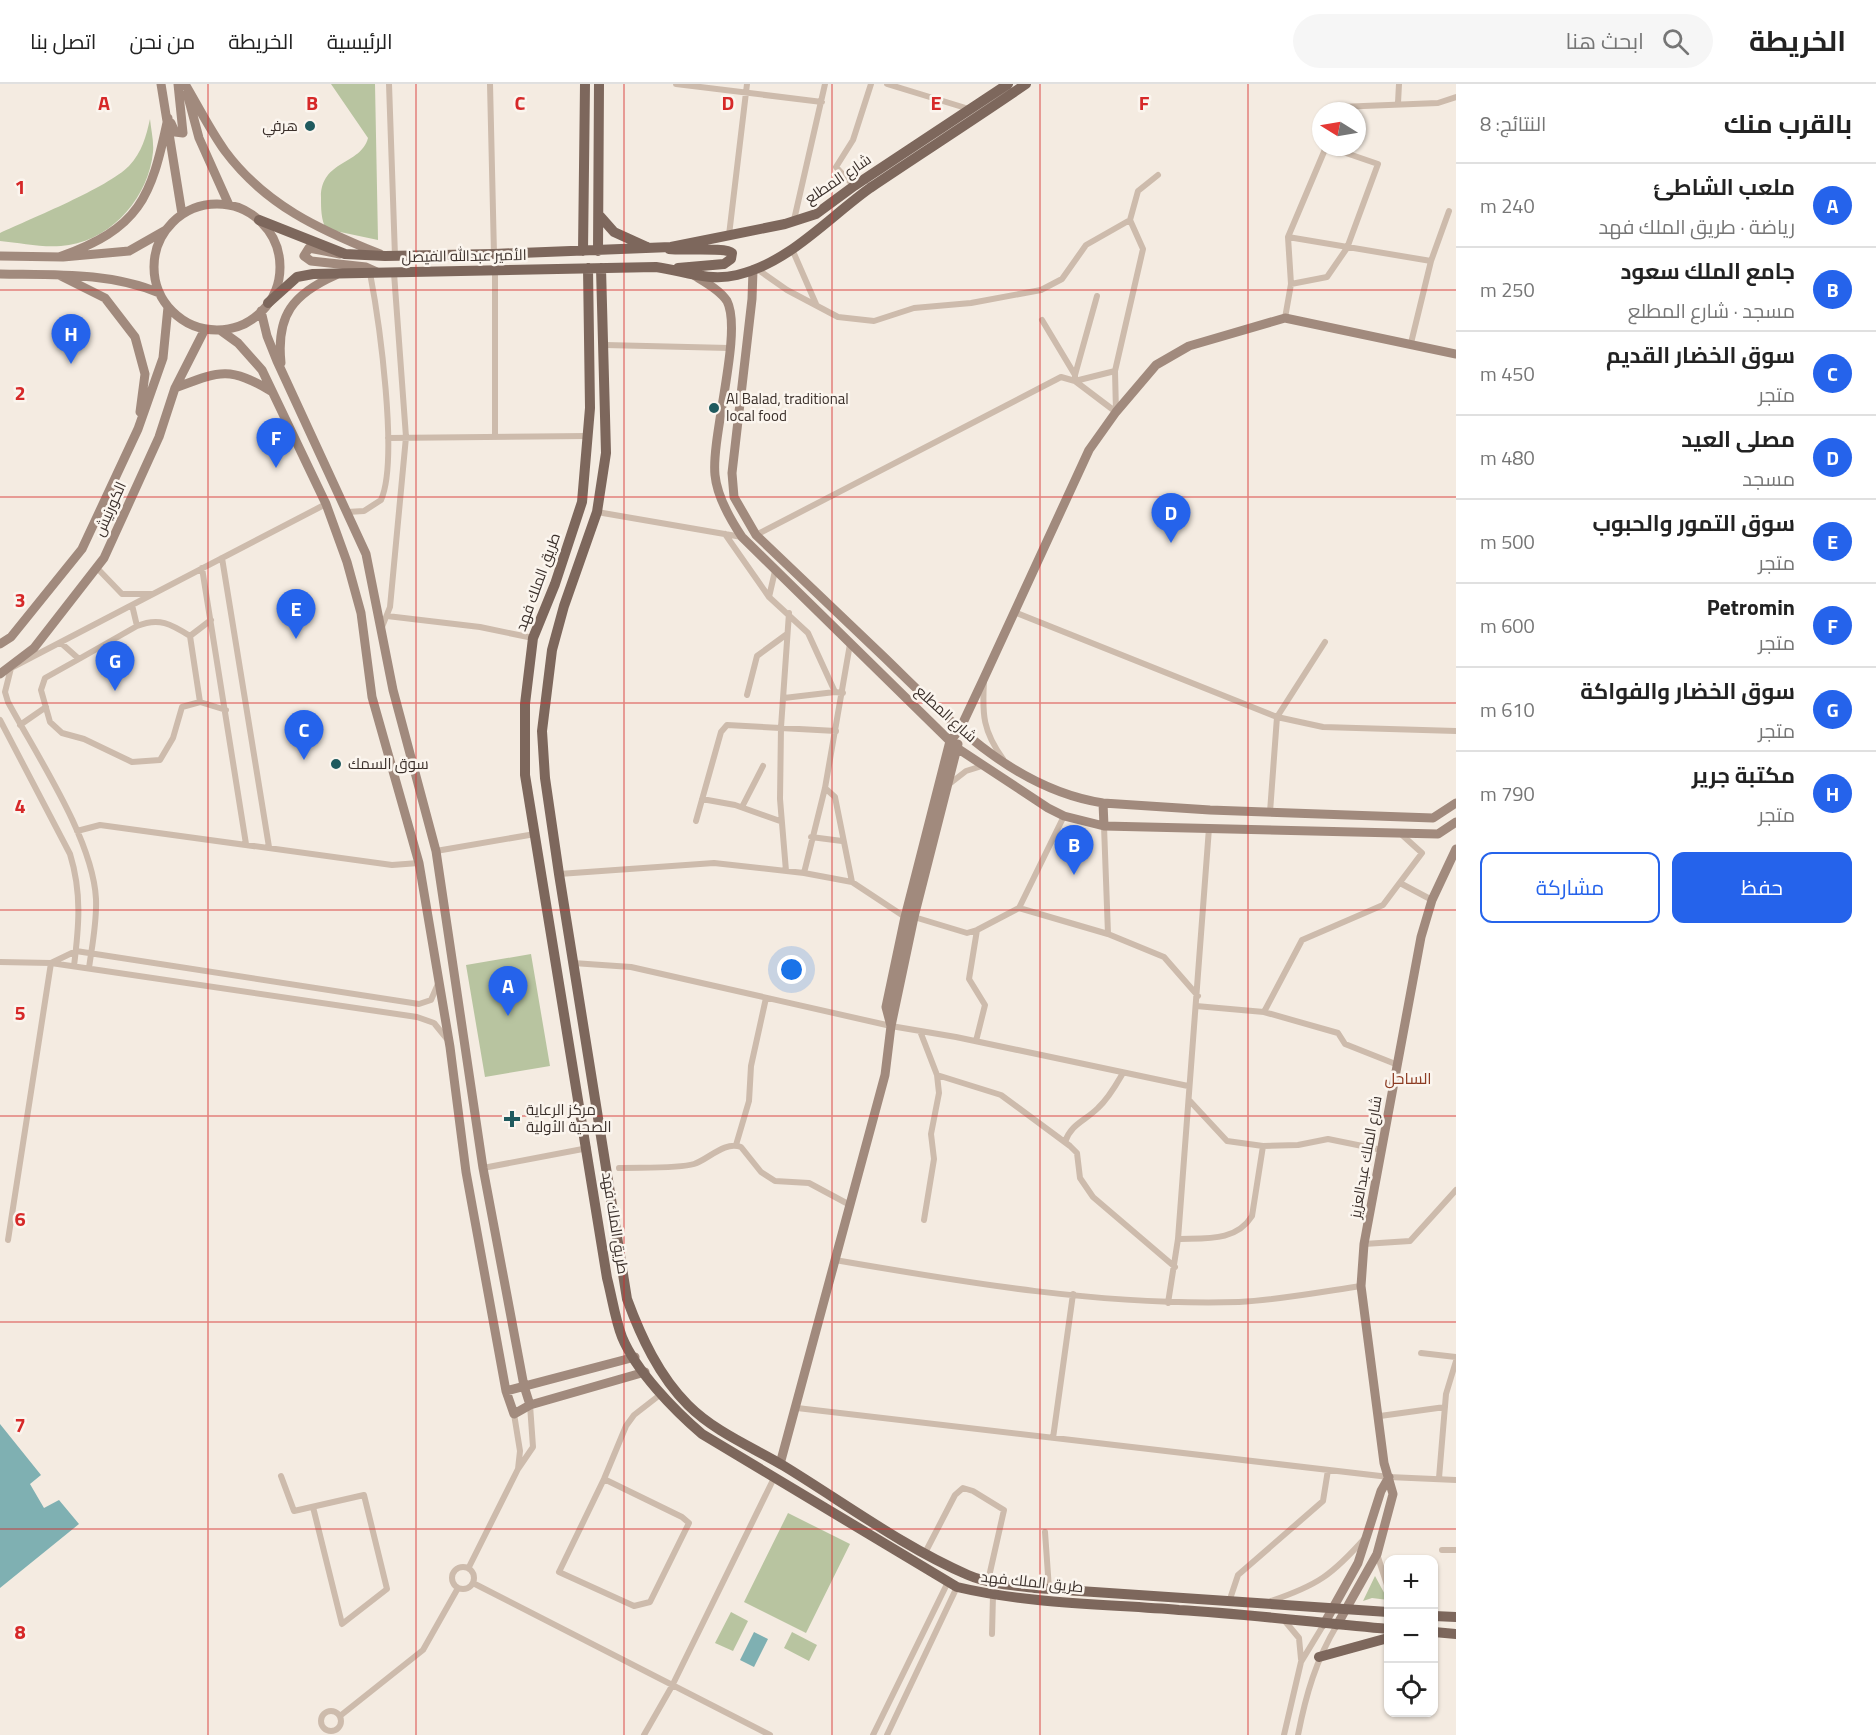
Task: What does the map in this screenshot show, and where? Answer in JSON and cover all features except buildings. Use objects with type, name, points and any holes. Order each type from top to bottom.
[{"type":"main road","points":[[583,251],[585,84]]},
{"type":"main road","points":[[598,251],[599,84]]},
{"type":"main road","name":"شارع المطلع","points":[[660,248],[794,221],[816,214],[969,109],[994,88],[1008,84]]},
{"type":"main road","name":"شارع المطلع","points":[[671,269],[694,276],[718,278],[755,269],[792,249],[869,189],[1026,84]]},
{"type":"main road","points":[[598,214],[606,226],[614,232],[660,248],[685,251],[724,249],[732,253],[731,259],[724,264],[671,269]]},
{"type":"main road","name":"الأمير عبدالله الفيصل","points":[[259,220],[345,254],[390,256],[660,248]]},
{"type":"main road","points":[[585,233],[591,238],[598,235]]},
{"type":"main road","name":"الأمير عبدالله الفيصل","points":[[265,307],[297,277],[588,268],[671,269]]},
{"type":"main road","name":"طريق الملك فهد","points":[[588,268],[590,408],[582,502],[555,584],[533,639],[525,704],[525,763],[608,1278],[622,1337],[645,1372],[680,1415],[702,1434],[952,1584],[993,1595],[1384,1629]]},
{"type":"main road","name":"طريق الملك فهد","points":[[602,268],[606,453],[597,512],[564,606],[552,650],[542,731],[545,778],[572,963],[627,1299],[639,1332],[667,1379],[689,1406],[711,1424],[925,1553],[969,1575],[988,1581],[1049,1589],[1230,1599],[1384,1612]]},
{"type":"main road","points":[[589,299],[596,293],[603,297]]},
{"type":"main road","points":[[568,1033],[583,1030]]},
{"type":"main road","points":[[1438,1616],[1456,1617]]},
{"type":"main road","points":[[1438,1632],[1456,1634]]},
{"type":"main road","points":[[1319,1657],[1384,1639]]},
{"type":"street","points":[[161,84],[182,214]]},
{"type":"street","points":[[168,118],[175,132],[183,133],[178,84]]},
{"type":"street","points":[[184,84],[199,138],[229,205]]},
{"type":"street","points":[[184,84],[224,150],[263,192],[317,229],[390,256],[389,84]]},
{"type":"street","points":[[490,84],[494,254]]},
{"type":"street","points":[[676,84],[822,102]]},
{"type":"street","points":[[729,235],[747,84]]},
{"type":"street","points":[[794,221],[825,84]]},
{"type":"street","points":[[854,186],[836,167],[853,140],[871,84]]},
{"type":"street","points":[[887,84],[969,109]]},
{"type":"street","points":[[1398,104],[1399,84]]},
{"type":"street","points":[[1366,106],[1438,103],[1456,97]]},
{"type":"street","points":[[58,257],[98,242],[129,220],[141,206],[158,168],[168,118]]},
{"type":"street","points":[[1285,318],[1291,284],[1288,237],[1322,156]]},
{"type":"street","points":[[1291,284],[1327,277],[1347,248],[1378,164],[1355,156]]},
{"type":"street","points":[[1116,412],[1115,370],[1143,249],[1130,220],[1138,191],[1158,176]]},
{"type":"street","points":[[0,256],[58,257],[129,251],[166,230],[182,214],[197,207],[229,205],[259,220],[270,235],[278,260],[276,287],[265,307],[235,327],[220,330],[205,329],[185,321],[168,307],[159,293],[154,272],[156,250],[166,230]]},
{"type":"street","points":[[1411,343],[1431,261],[1449,211]]},
{"type":"street","points":[[755,269],[787,290],[838,317],[874,321],[914,308],[971,303],[1041,290],[1062,279],[1086,245],[1130,220]]},
{"type":"street","points":[[1288,237],[1431,261]]},
{"type":"street","points":[[345,254],[329,254],[309,248],[304,256],[310,261],[366,267],[376,273],[388,438],[387,478],[381,500],[364,511],[347,512]]},
{"type":"street","points":[[792,249],[816,304]]},
{"type":"street","name":"شارع المطلع","points":[[755,269],[732,473],[734,496],[756,535],[971,741],[1049,788],[1086,801],[1270,812],[1433,818],[1455,805]]},
{"type":"street","points":[[495,270],[495,437]]},
{"type":"street","points":[[382,627],[390,607],[406,436],[394,273]]},
{"type":"street","points":[[0,274],[58,275],[139,284],[159,293]]},
{"type":"street","points":[[282,371],[281,327],[288,312],[300,295],[315,284],[338,274]]},
{"type":"street","points":[[58,275],[105,298],[135,337],[145,374],[138,429]]},
{"type":"street","name":"شارع المطلع","points":[[694,276],[723,296],[728,304],[729,348],[715,475],[726,512],[742,537],[775,571],[957,748],[1064,816],[1104,826],[1438,834],[1456,822]]},
{"type":"street","points":[[1075,378],[1097,296]]},
{"type":"street","name":"الكورنيش","points":[[0,644],[12,637],[82,549],[138,429],[164,358],[168,307]]},
{"type":"street","points":[[265,307],[267,336],[366,554],[393,690],[436,851],[483,1168],[524,1386],[530,1405],[533,1447],[518,1470],[468,1567]]},
{"type":"street","points":[[780,1464],[885,1075],[909,917],[950,741],[960,729],[1089,450],[1116,412],[1156,365],[1189,346],[1285,318],[1456,354]]},
{"type":"street","points":[[1042,320],[1075,378],[1116,412]]},
{"type":"street","name":"الكورنيش","points":[[0,674],[11,668],[34,648],[104,558],[159,437],[176,388],[205,329]]},
{"type":"street","points":[[220,330],[238,343],[262,370],[326,504],[347,562],[361,613],[372,697],[419,863],[450,1047],[466,1172],[506,1392],[514,1414],[520,1451],[518,1470]]},
{"type":"street","points":[[605,345],[729,348]]},
{"type":"street","points":[[756,535],[1061,377],[1075,378],[1115,370]]},
{"type":"street","points":[[176,388],[217,372],[244,375],[271,391]]},
{"type":"street","points":[[388,438],[406,436],[587,436]]},
{"type":"street","points":[[89,968],[96,900],[92,872],[77,831],[20,725],[5,692],[11,668],[326,504]]},
{"type":"street","points":[[597,512],[742,537]]},
{"type":"street","points":[[724,534],[769,597],[789,613],[808,633],[835,692]]},
{"type":"street","points":[[222,558],[269,847]]},
{"type":"street","points":[[97,568],[107,581],[122,594],[153,594]]},
{"type":"street","points":[[202,568],[246,844]]},
{"type":"street","points":[[769,597],[775,571]]},
{"type":"street","points":[[132,605],[137,626]]},
{"type":"street","points":[[1014,612],[1277,717],[1323,728],[1456,731]]},
{"type":"street","points":[[786,871],[780,821],[781,727],[789,613]]},
{"type":"street","points":[[387,616],[480,627],[533,639]]},
{"type":"street","points":[[190,636],[211,620]]},
{"type":"street","points":[[200,702],[190,636],[173,624],[161,621],[147,621],[78,659],[45,678],[41,690],[50,722],[62,733],[84,740],[132,762],[160,760],[167,752],[182,707],[200,702],[226,710]]},
{"type":"street","points":[[747,694],[757,656],[787,634]]},
{"type":"street","points":[[1270,812],[1277,717],[1324,642]]},
{"type":"street","points":[[62,643],[78,659]]},
{"type":"street","points":[[804,873],[811,837],[825,788],[850,644]]},
{"type":"street","points":[[984,678],[984,721],[990,740],[1007,764]]},
{"type":"street","points":[[784,698],[843,693]]},
{"type":"street","points":[[20,725],[46,707]]},
{"type":"street","points":[[0,720],[70,854],[80,901],[74,966]]},
{"type":"street","points":[[696,821],[723,727],[727,724],[836,731]]},
{"type":"street","points":[[909,917],[947,785],[960,729]]},
{"type":"street","points":[[741,807],[763,766]]},
{"type":"street","points":[[947,785],[973,767],[984,766]]},
{"type":"street","points":[[825,788],[835,797],[852,882]]},
{"type":"street","points":[[702,800],[741,807],[780,821]]},
{"type":"street","points":[[1103,803],[1108,934]]},
{"type":"street","points":[[559,873],[714,863],[804,873],[852,882],[909,917],[967,933],[1019,908],[1064,816]]},
{"type":"street","points":[[77,831],[100,825],[392,865],[419,863]]},
{"type":"street","points":[[1168,1302],[1178,1239],[1209,828]]},
{"type":"street","points":[[436,851],[535,834]]},
{"type":"street","points":[[1264,1012],[1302,940],[1383,905],[1400,884],[1422,853],[1401,834]]},
{"type":"street","points":[[811,837],[842,841]]},
{"type":"street","name":"شارع الملك عبدالعزيز","points":[[1298,1735],[1309,1683],[1319,1657],[1377,1554],[1393,1494],[1361,1287],[1364,1244],[1421,937],[1432,900],[1456,849]]},
{"type":"street","points":[[1400,884],[1432,900]]},
{"type":"street","points":[[1019,908],[1108,934],[1164,957],[1198,996]]},
{"type":"street","points":[[976,1041],[985,1005],[969,979],[977,930]]},
{"type":"street","points":[[51,963],[76,951],[420,1004],[431,1000],[435,995],[438,978]]},
{"type":"street","points":[[0,962],[74,966],[417,1017],[434,1023],[445,1035],[450,1047]]},
{"type":"street","points":[[8,1240],[51,963]]},
{"type":"street","points":[[572,963],[632,967],[891,1026],[976,1041],[1188,1086]]},
{"type":"street","points":[[736,1145],[749,1101],[751,1066],[766,998]]},
{"type":"street","points":[[1196,1005],[1264,1012],[1338,1033],[1345,1044],[1398,1065]]},
{"type":"street","points":[[920,1031],[937,1075],[939,1093],[931,1134],[934,1159],[924,1220]]},
{"type":"street","points":[[1065,1142],[1068,1131],[1097,1109],[1113,1091],[1123,1073]]},
{"type":"street","points":[[937,1075],[1001,1095],[1065,1142],[1077,1153],[1080,1178],[1093,1197],[1175,1267]]},
{"type":"street","points":[[1189,1100],[1227,1141],[1263,1146],[1298,1145],[1328,1140],[1382,1150]]},
{"type":"street","points":[[619,1168],[684,1166],[694,1164],[729,1145],[736,1145],[741,1147],[761,1172],[775,1181],[809,1183],[850,1205]]},
{"type":"street","points":[[1178,1239],[1223,1237],[1247,1224],[1252,1216],[1263,1146]]},
{"type":"street","points":[[483,1168],[588,1148]]},
{"type":"street","points":[[1364,1244],[1410,1241],[1456,1190]]},
{"type":"street","points":[[835,1260],[945,1279],[1168,1302],[1241,1302],[1361,1287]]},
{"type":"street","points":[[1053,1438],[1073,1294]]},
{"type":"street","points":[[1421,1353],[1456,1359],[1446,1394],[1439,1478]]},
{"type":"street","points":[[506,1392],[635,1358]]},
{"type":"street","points":[[514,1414],[530,1405],[645,1372]]},
{"type":"street","points":[[604,1479],[682,1517],[689,1523],[650,1602],[646,1605],[634,1606],[559,1572],[604,1479],[626,1426],[634,1415],[662,1393]]},
{"type":"street","points":[[1380,1416],[1445,1407]]},
{"type":"street","points":[[796,1408],[1389,1478],[1456,1480]]},
{"type":"street","points":[[1230,1599],[1238,1575],[1323,1501],[1328,1470]]},
{"type":"street","points":[[281,1476],[294,1511],[364,1495],[387,1589],[342,1624],[313,1507]]},
{"type":"street","points":[[644,1735],[672,1686],[774,1478]]},
{"type":"street","points":[[1284,1735],[1301,1662],[1358,1561],[1381,1491],[1389,1478]]},
{"type":"street","points":[[925,1553],[955,1495],[963,1488],[973,1491],[1004,1510],[988,1581]]},
{"type":"street","points":[[1045,1532],[1049,1589]]},
{"type":"street","points":[[1267,1602],[1308,1589],[1322,1580],[1338,1568],[1367,1536]]},
{"type":"street","points":[[1442,1550],[1456,1550]]},
{"type":"street","points":[[1377,1554],[1384,1573]]},
{"type":"street","points":[[1358,1561],[1371,1566]]},
{"type":"street","points":[[462,1566],[468,1567],[473,1572],[473,1583],[468,1588],[458,1588],[453,1582],[453,1572],[462,1566]]},
{"type":"street","points":[[473,1583],[770,1735]]},
{"type":"street","points":[[873,1735],[952,1584]]},
{"type":"street","points":[[887,1735],[952,1584]]},
{"type":"street","points":[[340,1716],[423,1650],[458,1588]]},
{"type":"street","points":[[992,1634],[993,1595]]},
{"type":"street","points":[[1284,1620],[1299,1638],[1301,1662]]},
{"type":"street","points":[[1288,1716],[1301,1719]]},
{"type":"green space","points":[[331,84],[375,84],[378,240],[326,229],[323,221],[321,197],[327,176],[358,153],[368,138]]},
{"type":"green space","points":[[150,119],[153,148],[145,184],[137,198],[114,224],[101,234],[69,245],[43,246],[0,241],[0,233],[87,193],[118,175],[129,166],[140,150]]},
{"type":"green space","points":[[531,954],[550,1066],[485,1077],[466,965]]},
{"type":"green space","points":[[788,1513],[850,1544],[806,1633],[744,1602]]},
{"type":"green space","points":[[1375,1576],[1384,1593],[1384,1600],[1372,1598],[1363,1601]]},
{"type":"green space","points":[[731,1612],[748,1621],[733,1651],[715,1643]]},
{"type":"green space","points":[[792,1632],[817,1645],[809,1661],[784,1648]]},
{"type":"water","points":[[0,1424],[41,1475],[30,1484],[44,1508],[59,1500],[79,1524],[0,1588]]},
{"type":"water","points":[[754,1632],[768,1639],[754,1667],[740,1660]]},
{"type":"place","name":"هرفي","points":[[310,126]]},
{"type":"place","name":"مكتبة جرير","points":[[71,364]]},
{"type":"place","name":"Al Balad, traditional local food","points":[[714,408]]},
{"type":"place","name":"Petromin","points":[[276,468]]},
{"type":"place","name":"مصلى العيد","points":[[1171,543]]},
{"type":"place","name":"سوق التمور والحبوب","points":[[296,639]]},
{"type":"place","name":"سوق الخضار والفواكة","points":[[115,691]]},
{"type":"place","name":"سوق الخضار القديم","points":[[304,760]]},
{"type":"place","name":"سوق السمك","points":[[336,764]]},
{"type":"place","name":"جامع الملك سعود","points":[[1074,875]]},
{"type":"place","name":"ملعب الشاطئ","points":[[508,1016]]},
{"type":"place","name":"مركز الرعاية الصحية الأولية","points":[[512,1119]]},
{"type":"district","name":"الساحل","points":[[1408,1078]]}]
